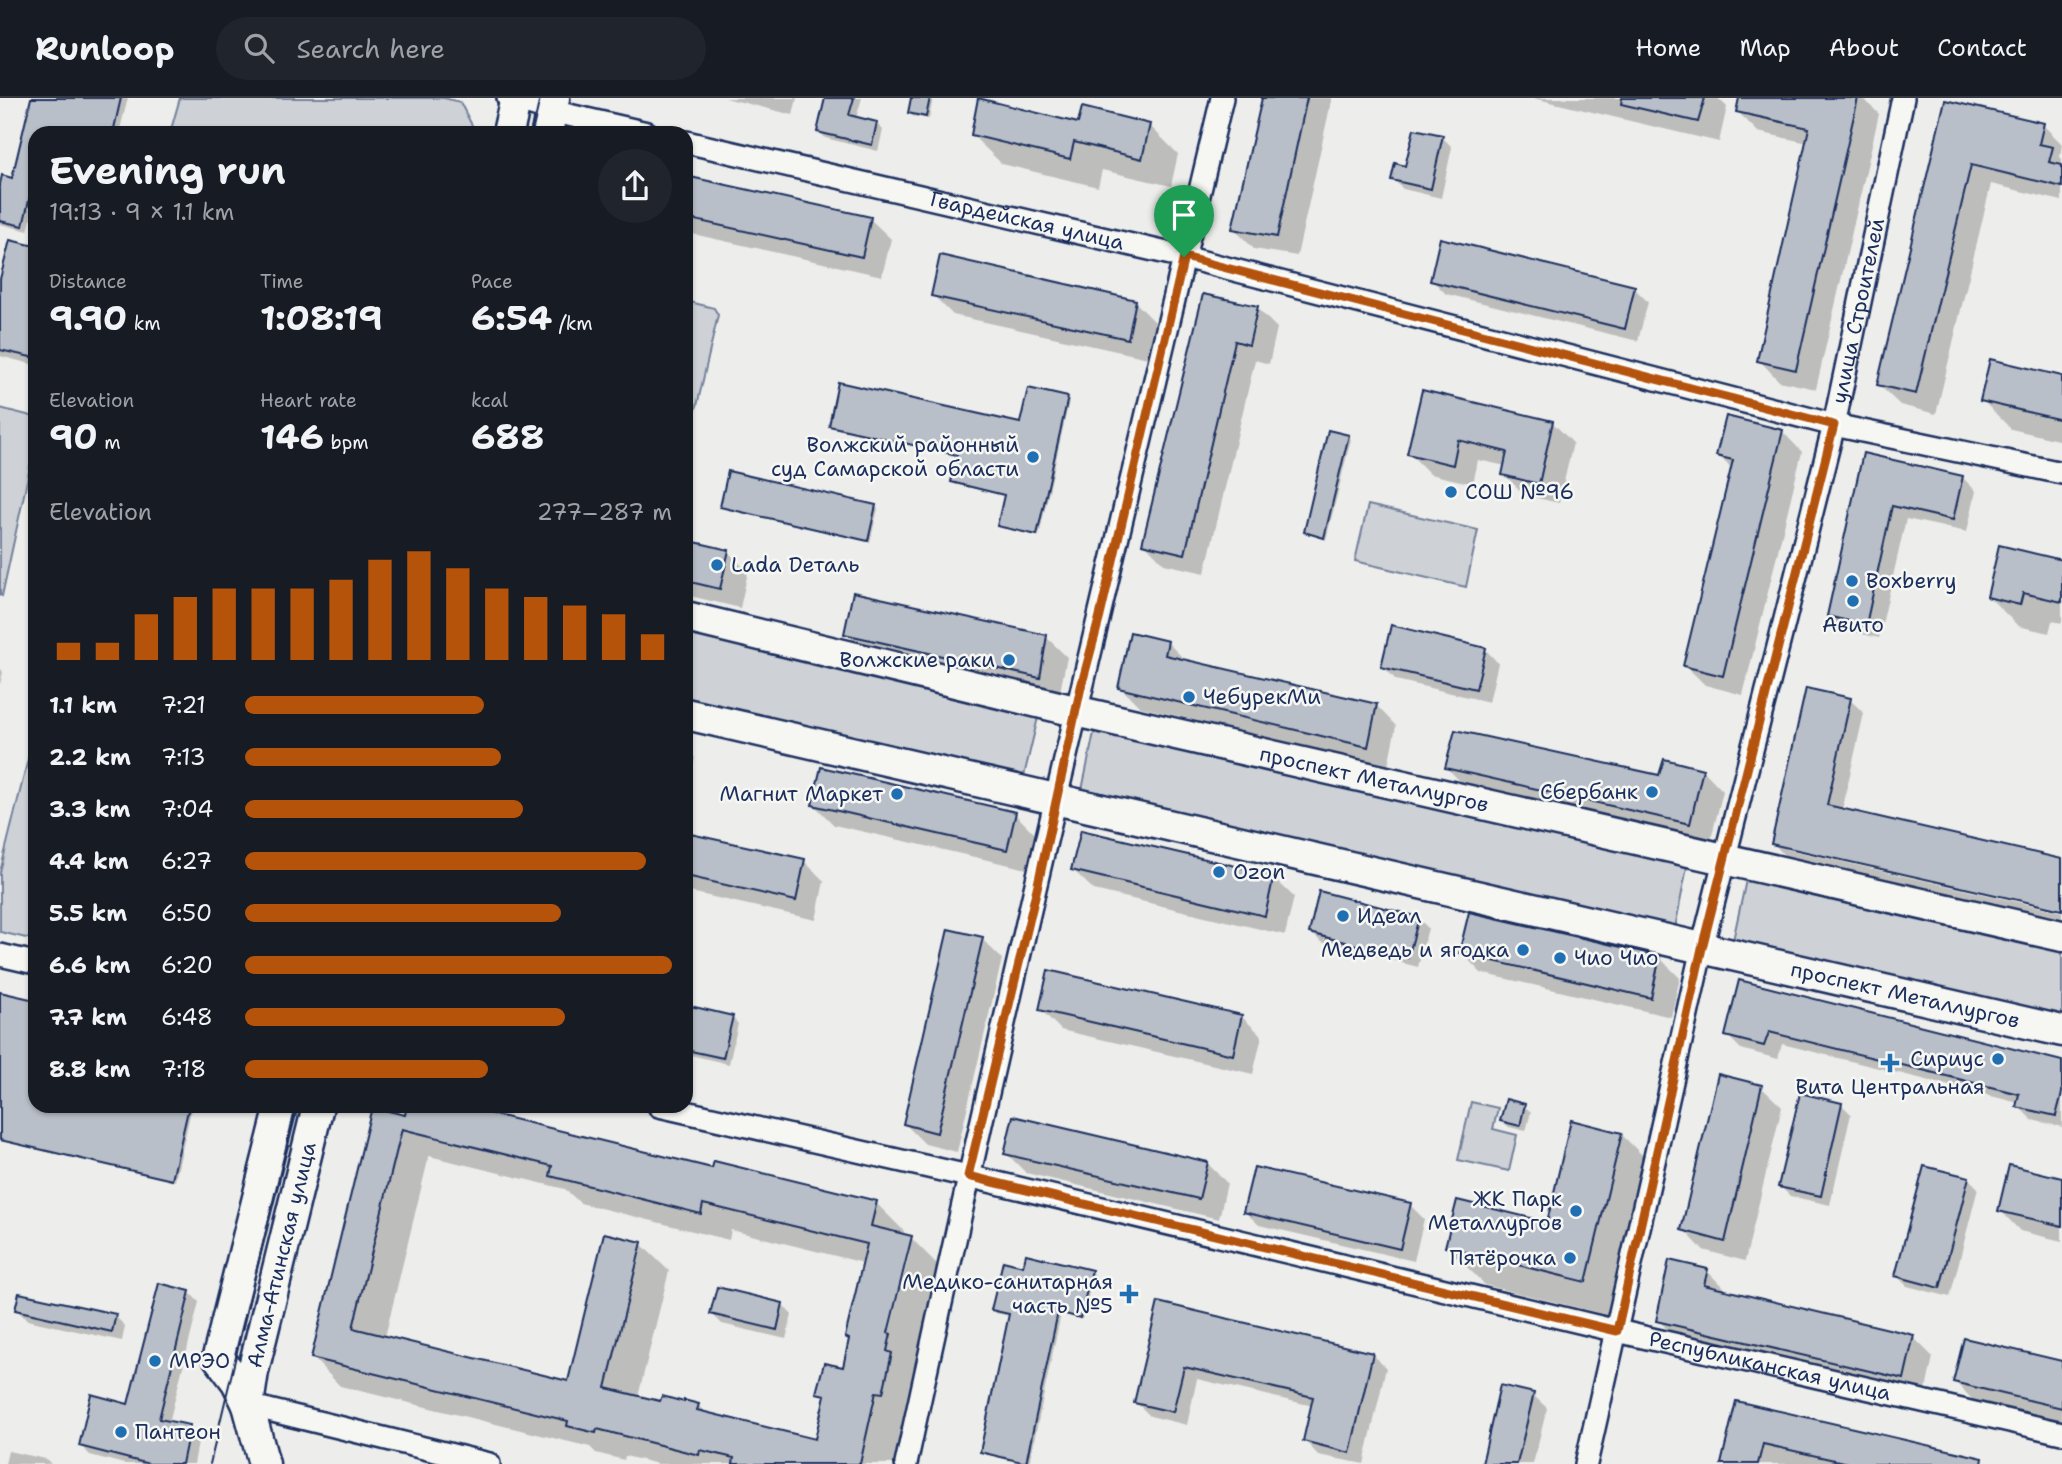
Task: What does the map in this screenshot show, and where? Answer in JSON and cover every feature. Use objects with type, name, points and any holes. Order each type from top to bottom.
[{"type":"street","points":[[906,1464],[968,1176],[1038,884],[1075,712],[1222,98]]},
{"type":"street","name":"улица Строителей","points":[[1586,1464],[1702,948],[1834,425],[1903,98]]},
{"type":"street","points":[[509,126],[513,99],[551,114],[612,126]]},
{"type":"street","name":"Гвардейская улица","points":[[693,144],[1184,257],[1834,425],[2062,473]]},
{"type":"street","name":"проспект Металлургов","points":[[693,619],[1075,712],[2062,936]]},
{"type":"street","name":"проспект Металлургов","points":[[693,716],[2062,1031]]},
{"type":"street","points":[[0,955],[28,961]]},
{"type":"street","name":"Алма-Атинская улица","points":[[264,1464],[248,1405],[237,1382],[218,1357],[279,1113]]},
{"type":"street","name":"Алма-Атинская улица","points":[[248,1405],[253,1371],[316,1113]]},
{"type":"street","name":"Республиканская улица","points":[[690,1113],[2062,1433]]},
{"type":"street","points":[[248,1405],[489,1464]]},
{"type":"shaded area","points":[[180,98],[444,98],[460,102],[472,126],[172,126]]},
{"type":"shaded area","points":[[693,303],[714,308],[718,315],[697,406],[693,413]]},
{"type":"shaded area","points":[[0,408],[28,415],[28,476],[2,596]]},
{"type":"shaded area","points":[[1368,505],[1478,530],[1466,587],[1355,561]]},
{"type":"shaded area","points":[[693,626],[1041,705],[1023,780],[693,705]]},
{"type":"shaded area","points":[[1096,723],[1688,862],[1675,928],[1082,790]]},
{"type":"shaded area","points":[[28,759],[28,938],[0,932],[0,872]]},
{"type":"shaded area","points":[[1746,880],[2062,951],[2062,1019],[1732,945]]},
{"type":"shaded area","points":[[1471,1102],[1498,1108],[1493,1129],[1517,1135],[1509,1171],[1458,1160]]},
{"type":"building","points":[[31,98],[121,98],[115,126],[28,126],[28,205],[23,226],[0,221],[2,175],[12,178]]},
{"type":"building","points":[[825,98],[854,98],[849,115],[877,122],[872,145],[817,132]]},
{"type":"building","points":[[911,98],[930,98],[926,117],[908,113]]},
{"type":"building","points":[[978,98],[1078,123],[1082,107],[1150,124],[1142,159],[1074,142],[1070,159],[971,135]]},
{"type":"building","points":[[1262,98],[1307,98],[1277,237],[1232,229]]},
{"type":"building","points":[[1622,98],[1705,98],[1698,122],[1621,104]]},
{"type":"building","points":[[1739,98],[1858,98],[1796,370],[1757,361],[1809,128],[1736,112]]},
{"type":"building","points":[[1945,100],[2044,123],[2039,144],[2053,147],[2049,162],[2062,165],[2062,187],[1971,165],[1916,394],[1877,385]]},
{"type":"building","points":[[1414,129],[1443,135],[1431,189],[1391,180],[1395,163],[1405,166]]},
{"type":"building","points":[[693,178],[871,217],[862,257],[693,220]]},
{"type":"building","points":[[1440,238],[1635,286],[1625,329],[1430,281]]},
{"type":"building","points":[[10,240],[28,244],[28,356],[0,350],[0,279]]},
{"type":"building","points":[[940,255],[1136,300],[1128,339],[931,296]]},
{"type":"building","points":[[1203,294],[1258,306],[1249,345],[1235,341],[1185,554],[1142,544]]},
{"type":"building","points":[[1990,359],[2062,376],[2062,420],[1980,401]]},
{"type":"building","name":"Волжский районный суд Самарской области","points":[[838,382],[1020,423],[1028,388],[1068,397],[1037,535],[997,526],[1004,495],[951,482],[957,455],[829,426]]},
{"type":"building","points":[[1422,390],[1553,421],[1539,484],[1502,475],[1507,452],[1458,440],[1453,465],[1407,454]]},
{"type":"building","points":[[1726,416],[1783,430],[1723,676],[1683,666],[1733,460],[1716,456]]},
{"type":"building","points":[[1328,430],[1349,435],[1324,538],[1304,532]]},
{"type":"building","points":[[1863,453],[1963,476],[1953,520],[1892,506],[1866,625],[1827,616]]},
{"type":"building","points":[[728,471],[876,505],[868,541],[720,507]]},
{"type":"building","points":[[693,542],[729,550],[720,589],[693,583]]},
{"type":"building","points":[[1999,545],[2062,560],[2062,602],[2023,593],[2020,605],[1987,597]]},
{"type":"building","points":[[853,592],[1047,635],[1040,678],[844,634]]},
{"type":"building","points":[[1391,625],[1486,648],[1476,689],[1381,667]]},
{"type":"building","points":[[1130,632],[1168,641],[1165,655],[1377,704],[1368,747],[1118,688]]},
{"type":"building","points":[[1806,688],[1851,698],[1827,805],[2062,859],[2062,910],[1771,844]]},
{"type":"building","points":[[1455,730],[1659,775],[1664,759],[1703,769],[1690,824],[1445,768]]},
{"type":"building","points":[[821,767],[1016,812],[1007,850],[812,805]]},
{"type":"building","points":[[1081,830],[1274,875],[1265,916],[1071,870]]},
{"type":"building","points":[[693,835],[805,859],[796,901],[693,878]]},
{"type":"building","points":[[1319,891],[1419,917],[1408,958],[1309,933]]},
{"type":"building","points":[[1469,912],[1660,956],[1651,998],[1459,953]]},
{"type":"building","points":[[948,929],[983,937],[937,1133],[903,1124]]},
{"type":"building","points":[[1048,970],[1242,1015],[1233,1055],[1039,1010]]},
{"type":"building","points":[[1739,980],[2062,1061],[2062,1093],[2056,1116],[2016,1107],[2019,1094],[1769,1032],[1764,1046],[1725,1036]]},
{"type":"building","points":[[0,992],[28,998],[28,1113],[187,1113],[172,1180],[0,1140]]},
{"type":"building","points":[[693,1007],[733,1016],[723,1058],[693,1052]]},
{"type":"building","points":[[1718,1074],[1762,1085],[1725,1242],[1681,1230]]},
{"type":"building","points":[[1800,1093],[1842,1103],[1821,1196],[1778,1187]]},
{"type":"building","points":[[1506,1099],[1525,1104],[1520,1126],[1500,1121]]},
{"type":"building","points":[[371,1113],[488,1113],[712,1168],[714,1161],[877,1201],[871,1226],[912,1236],[888,1333],[891,1334],[887,1351],[892,1353],[883,1393],[876,1392],[860,1464],[733,1464],[734,1458],[700,1450],[699,1455],[597,1429],[596,1433],[567,1426],[568,1421],[311,1358]],"holes":[[[402,1129],[552,1166],[550,1176],[701,1214],[703,1204],[867,1244],[845,1337],[849,1339],[843,1367],[824,1363],[816,1393],[825,1395],[815,1439],[697,1410],[699,1404],[684,1400],[662,1396],[660,1401],[606,1388],[642,1242],[604,1233],[568,1381],[353,1328]]]},
{"type":"building","points":[[1013,1116],[1208,1162],[1199,1199],[1004,1154]]},
{"type":"building","name":"ЖК Парк Металлургов","points":[[1571,1120],[1622,1133],[1586,1282],[1445,1247],[1457,1200],[1547,1222]]},
{"type":"building","points":[[2009,1165],[2062,1178],[2062,1226],[1998,1211]]},
{"type":"building","points":[[1924,1166],[1969,1177],[1940,1288],[1895,1276]]},
{"type":"building","points":[[1254,1167],[1411,1203],[1400,1249],[1243,1212]]},
{"type":"building","points":[[1026,1254],[1092,1270],[1080,1318],[1058,1312],[1026,1463],[980,1452],[1009,1314],[991,1310],[1003,1261],[1023,1266]]},
{"type":"building","points":[[1669,1260],[1708,1269],[1704,1285],[1914,1335],[1904,1379],[1656,1321]]},
{"type":"building","points":[[159,1283],[190,1291],[159,1419],[190,1425],[182,1464],[149,1464],[79,1446],[91,1394],[128,1404]]},
{"type":"building","points":[[717,1287],[783,1303],[777,1330],[710,1314]]},
{"type":"building","points":[[19,1293],[116,1314],[112,1332],[15,1310]]},
{"type":"building","points":[[1158,1302],[1373,1353],[1350,1453],[1303,1441],[1313,1397],[1184,1367],[1173,1412],[1134,1403]]},
{"type":"building","points":[[1964,1338],[2062,1361],[2062,1408],[1953,1382]]},
{"type":"building","points":[[1500,1385],[1534,1393],[1517,1464],[1482,1464]]},
{"type":"building","points":[[1736,1401],[1983,1458],[1982,1464],[1852,1464],[1763,1444],[1758,1464],[1721,1464]]},
{"type":"tram line","points":[[534,126],[540,98]]},
{"type":"tram line","points":[[210,1464],[294,1113]]},
{"type":"place","name":"Волжский районный суд Самарской области","points":[[1033,457]]},
{"type":"place","name":"СОШ №96","points":[[1451,492]]},
{"type":"place","name":"Lada Dеталь","points":[[717,565]]},
{"type":"place","name":"Boxberry","points":[[1852,581]]},
{"type":"place","name":"Авито","points":[[1853,601]]},
{"type":"place","name":"Волжские раки","points":[[1009,660]]},
{"type":"place","name":"ЧебурекМи","points":[[1189,697]]},
{"type":"place","name":"Сбербанк","points":[[1652,792]]},
{"type":"place","name":"Магнит Маркет","points":[[897,794]]},
{"type":"place","name":"Ozon","points":[[1219,872]]},
{"type":"place","name":"Идеал","points":[[1343,916]]},
{"type":"place","name":"Медведь и ягодка","points":[[1523,950]]},
{"type":"place","name":"Чио Чио","points":[[1560,958]]},
{"type":"place","name":"Сириус","points":[[1998,1059]]},
{"type":"place","name":"Вита Центральная","points":[[1890,1063]]},
{"type":"place","name":"ЖК Парк Металлургов","points":[[1576,1211]]},
{"type":"place","name":"Пятёрочка","points":[[1570,1258]]},
{"type":"place","name":"Медико-санитарная часть №5","points":[[1129,1294]]},
{"type":"place","name":"МРЭО","points":[[155,1361]]},
{"type":"place","name":"Пантеон","points":[[121,1432]]},
{"type":"route","points":[[1184,257],[1834,425],[1702,948],[1617,1331],[968,1176],[1184,257]]}]
